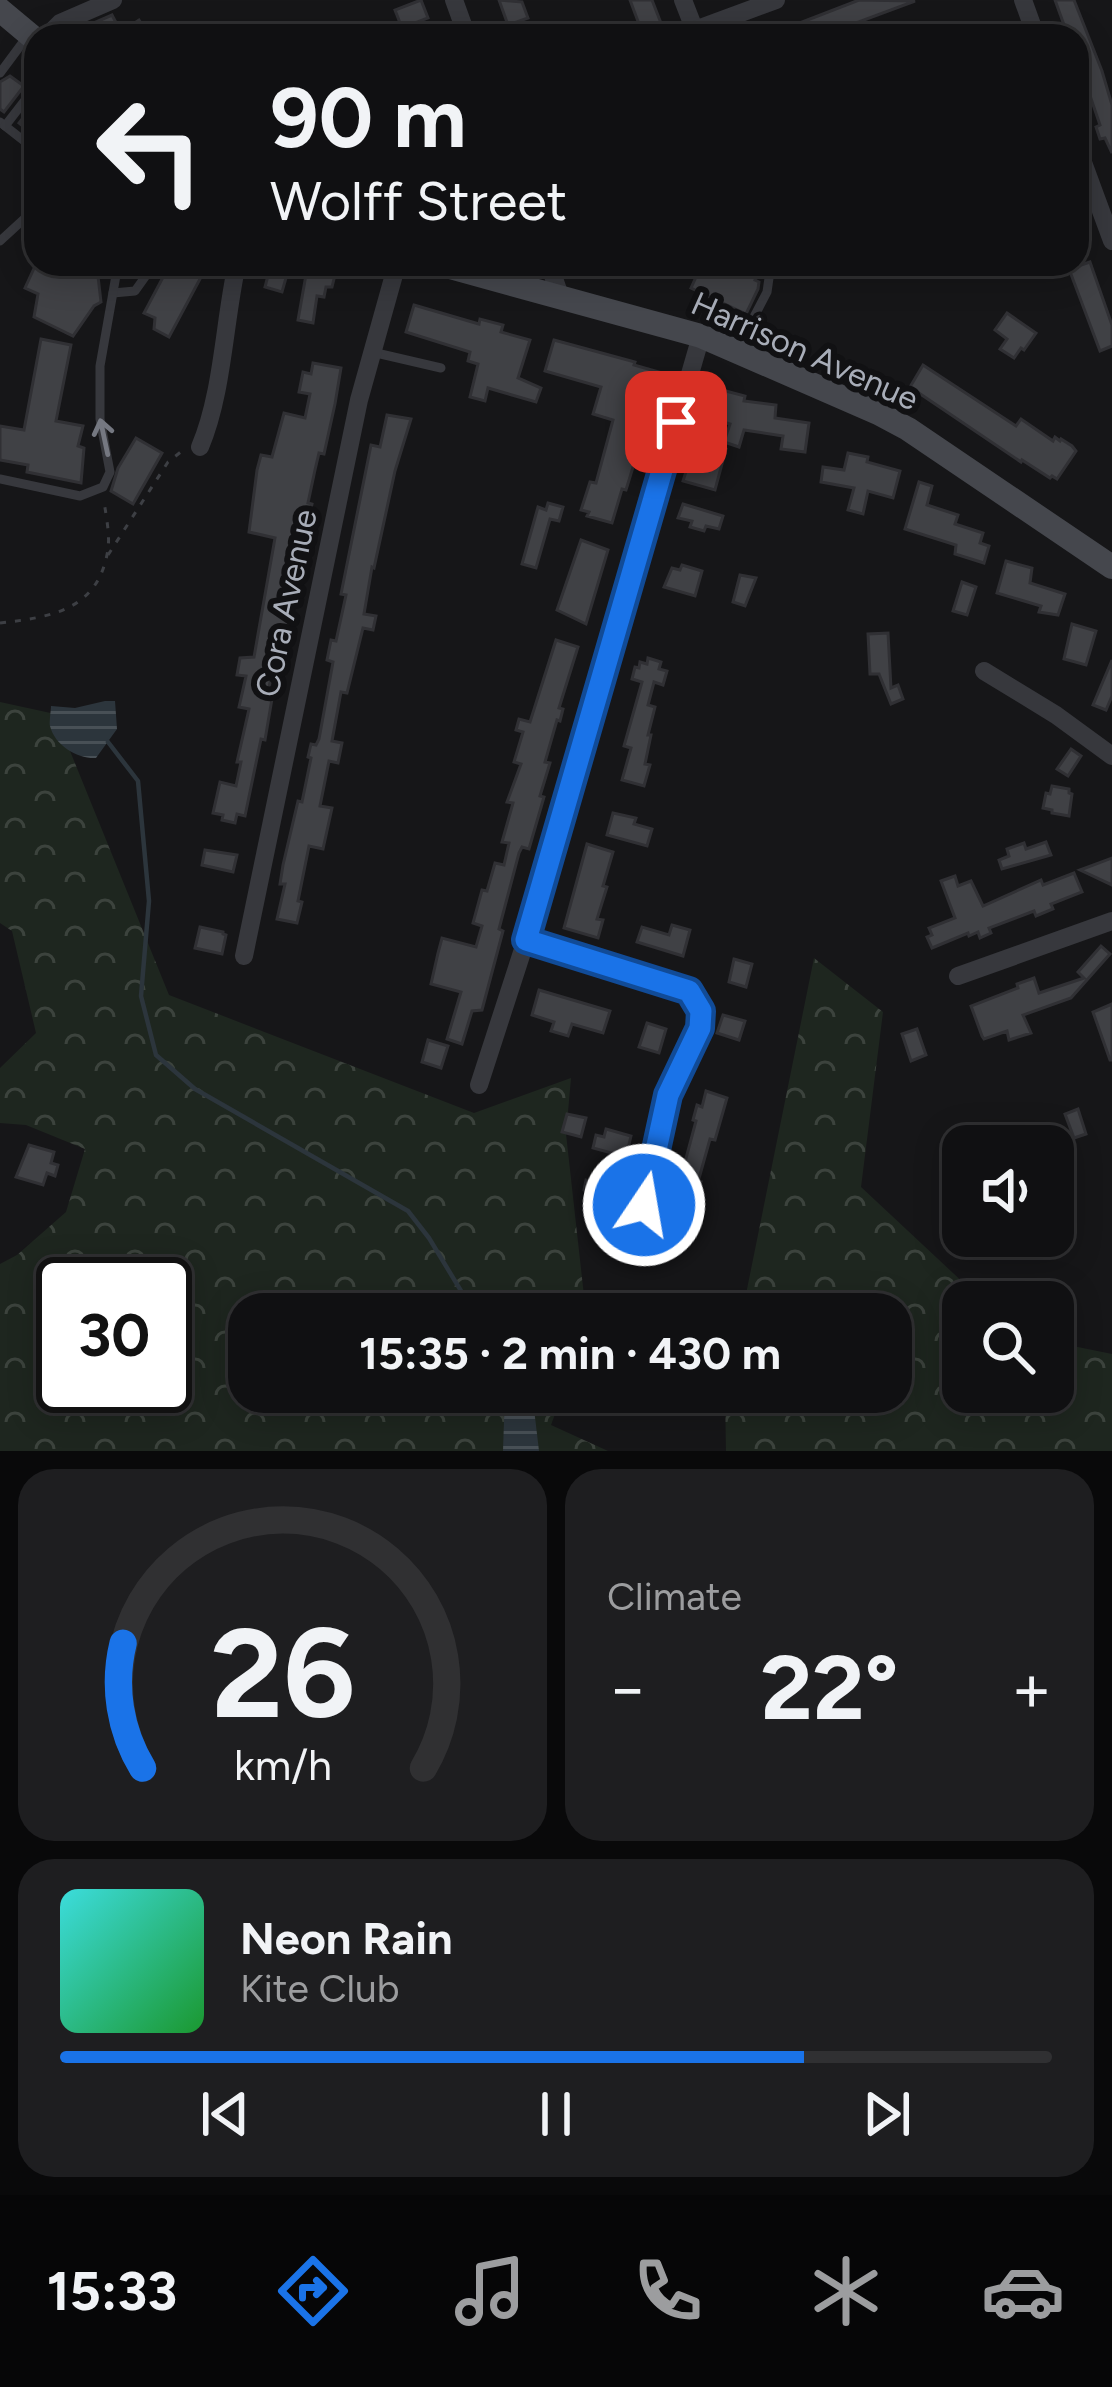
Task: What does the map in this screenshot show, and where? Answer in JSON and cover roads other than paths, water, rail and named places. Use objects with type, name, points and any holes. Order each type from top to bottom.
[{"type":"main road","name":"Harrison Avenue","points":[[484,276],[700,336],[878,413],[1112,567]]},
{"type":"street","points":[[58,24],[113,0]]},
{"type":"street","points":[[718,24],[776,0]]},
{"type":"street","points":[[1089,179],[1112,241]]},
{"type":"street","points":[[203,440],[235,276]]},
{"type":"street","name":"Cora Avenue","points":[[244,956],[359,400],[394,276]]},
{"type":"street","points":[[553,276],[560,296]]},
{"type":"street","points":[[479,1085],[526,940],[700,336]]},
{"type":"street","points":[[984,671],[1112,756]]},
{"type":"street","points":[[958,976],[1112,921]]},
{"type":"street","points":[[526,940],[689,991],[701,1011],[700,1028],[668,1095],[644,1205],[651,1225]]},
{"type":"lane","points":[[0,73],[24,50]]},
{"type":"lane","points":[[2,124],[24,99]]},
{"type":"lane","points":[[0,242],[24,219]]},
{"type":"lane","points":[[0,479],[80,496],[103,487],[110,472],[100,419],[100,366],[116,276]]},
{"type":"lane","points":[[113,293],[135,291],[145,276]]},
{"type":"lane","points":[[736,351],[767,292],[769,276]]},
{"type":"lane","points":[[372,352],[441,368]]},
{"type":"waterway","points":[[108,742],[138,781],[149,901],[141,996],[156,1055],[195,1089],[408,1211],[462,1293]]}]
